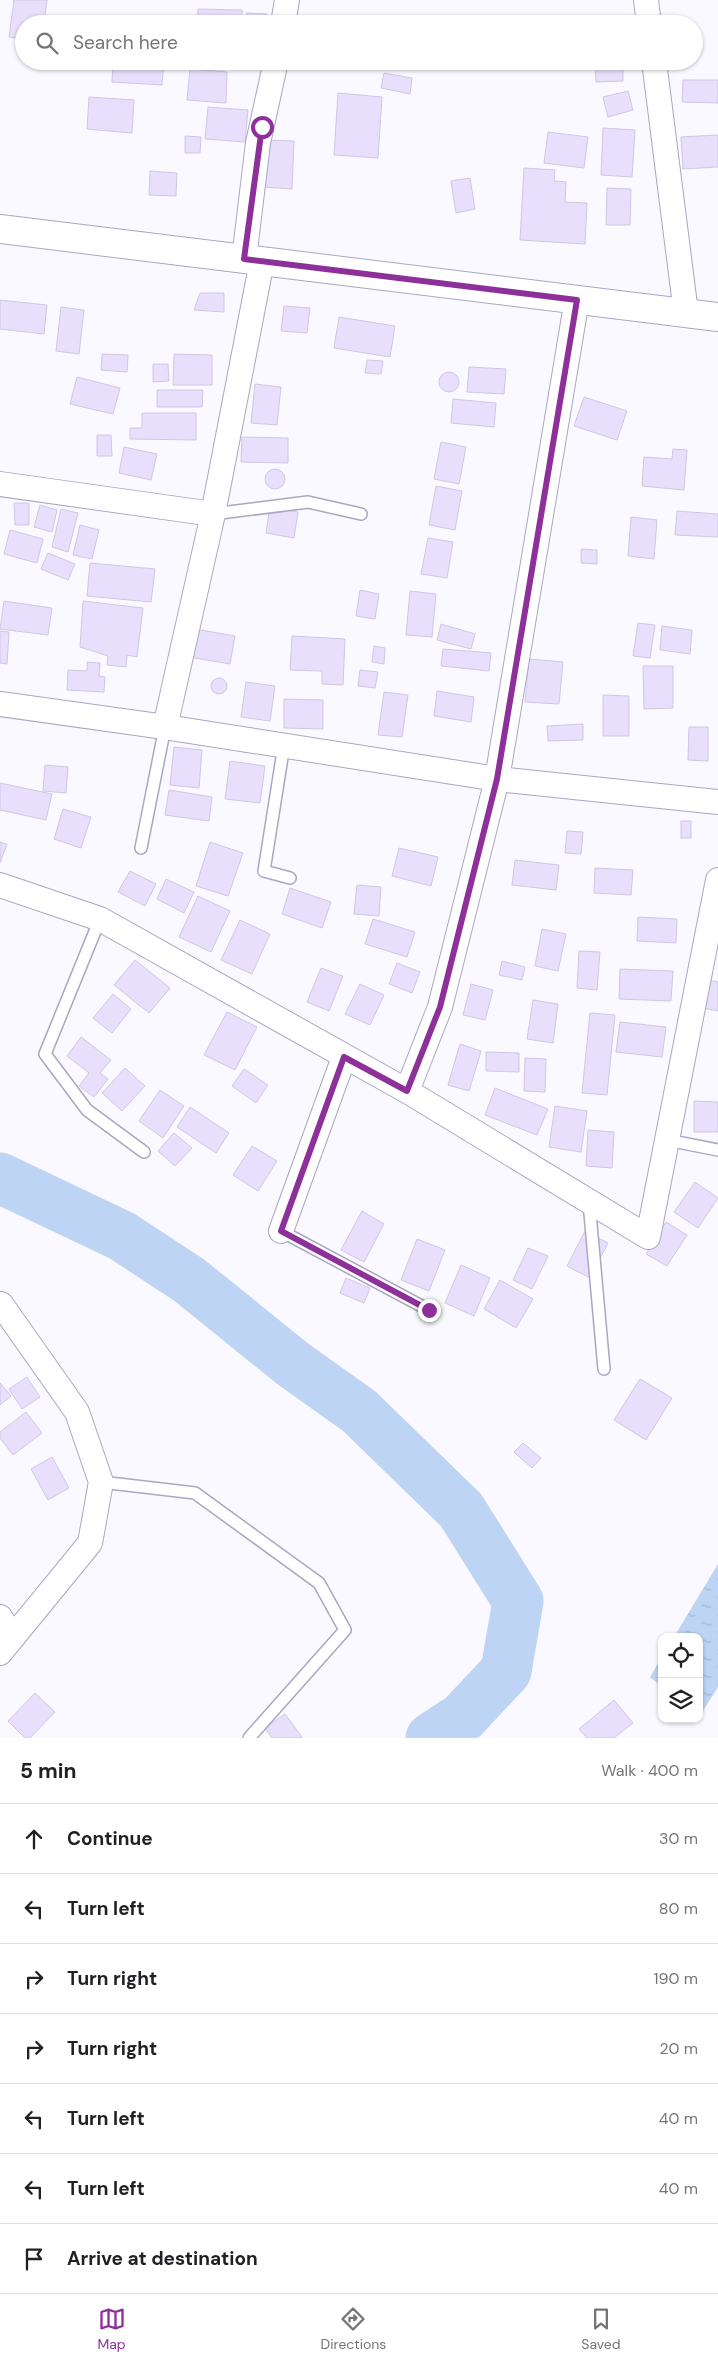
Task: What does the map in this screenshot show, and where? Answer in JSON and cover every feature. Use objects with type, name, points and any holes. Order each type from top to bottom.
[{"type":"main road","points":[[0,229],[718,317]]},
{"type":"street","points":[[284,15],[287,0]]},
{"type":"street","points":[[646,0],[648,15]]},
{"type":"street","points":[[165,726],[213,514],[253,260],[258,143],[274,70]]},
{"type":"street","points":[[655,70],[686,313]]},
{"type":"street","points":[[407,1091],[440,1007],[497,779],[577,300]]},
{"type":"street","points":[[0,484],[213,514]]},
{"type":"street","points":[[0,704],[165,726],[497,779],[718,802]]},
{"type":"street","points":[[0,886],[100,919],[407,1091],[648,1237],[718,880]]},
{"type":"street","points":[[281,1231],[344,1057]]},
{"type":"street","points":[[1,1304],[77,1412],[101,1482],[90,1543],[7,1645]]},
{"type":"street","points":[[0,1617],[7,1645]]},
{"type":"lane","points":[[213,514],[308,502],[361,514]]},
{"type":"lane","points":[[141,848],[165,726]]},
{"type":"lane","points":[[284,745],[264,871],[290,878]]},
{"type":"lane","points":[[100,919],[45,1054],[86,1110],[144,1152]]},
{"type":"lane","points":[[667,1140],[718,1150]]},
{"type":"lane","points":[[589,1202],[604,1369]]},
{"type":"lane","points":[[281,1231],[429,1310]]},
{"type":"lane","points":[[101,1482],[195,1493],[319,1583],[345,1630],[249,1738]]},
{"type":"water","points":[[718,1564],[718,1687],[703,1711],[703,1633],[676,1633]]},
{"type":"water","points":[[658,1664],[658,1684],[650,1677]]},
{"type":"building","points":[[14,0],[47,0],[45,15],[15,15],[15,38],[9,37]]},
{"type":"building","points":[[198,9],[242,10],[242,15],[198,15]]},
{"type":"building","points":[[246,13],[267,14],[267,15],[246,15]]},
{"type":"building","points":[[113,70],[163,70],[162,85],[112,82]]},
{"type":"building","points":[[190,70],[227,72],[226,103],[187,100]]},
{"type":"building","points":[[595,70],[623,70],[623,81],[596,82]]},
{"type":"building","points":[[384,73],[412,78],[410,94],[381,88]]},
{"type":"building","points":[[683,80],[718,80],[718,103],[682,102]]},
{"type":"building","points":[[628,91],[633,110],[608,117],[603,97]]},
{"type":"building","points":[[338,93],[382,97],[378,158],[334,155]]},
{"type":"building","points":[[89,97],[134,100],[132,133],[87,129]]},
{"type":"building","points":[[208,107],[248,110],[245,142],[205,139]]},
{"type":"building","points":[[603,128],[635,130],[632,177],[601,175]]},
{"type":"building","points":[[548,132],[588,137],[584,168],[544,163]]},
{"type":"building","points":[[718,135],[718,167],[683,169],[681,137]]},
{"type":"building","points":[[185,136],[201,137],[200,153],[185,153]]},
{"type":"building","points":[[267,140],[294,141],[292,189],[265,187]]},
{"type":"building","points":[[524,168],[555,170],[554,181],[566,182],[565,202],[587,203],[585,244],[520,240]]},
{"type":"building","points":[[150,171],[177,173],[176,196],[149,195]]},
{"type":"building","points":[[470,178],[475,209],[456,213],[451,181]]},
{"type":"building","points":[[607,188],[631,189],[630,225],[606,225]]},
{"type":"building","points":[[200,293],[224,293],[224,312],[194,310]]},
{"type":"building","points":[[0,300],[47,305],[44,334],[0,329]]},
{"type":"building","points":[[284,306],[310,308],[307,333],[281,331]]},
{"type":"building","points":[[61,307],[84,310],[79,354],[56,351]]},
{"type":"building","points":[[339,317],[395,326],[390,357],[334,348]]},
{"type":"building","points":[[102,354],[128,355],[127,372],[101,370]]},
{"type":"building","points":[[174,354],[212,355],[212,385],[173,385]]},
{"type":"building","points":[[367,360],[383,361],[381,374],[365,373]]},
{"type":"building","points":[[153,364],[168,364],[169,381],[153,382]]},
{"type":"building","points":[[469,367],[506,369],[504,394],[467,392]]},
{"type":"building","points":[[449,372],[456,375],[459,382],[456,389],[449,392],[442,389],[439,382],[442,375]]},
{"type":"building","points":[[77,377],[120,388],[113,414],[70,404]]},
{"type":"building","points":[[255,384],[281,387],[277,425],[251,423]]},
{"type":"building","points":[[157,390],[203,390],[202,407],[157,407]]},
{"type":"building","points":[[584,397],[627,411],[617,440],[574,426]]},
{"type":"building","points":[[453,399],[496,403],[494,427],[451,423]]},
{"type":"building","points":[[142,413],[196,413],[196,440],[130,439],[130,428],[142,428]]},
{"type":"building","points":[[97,435],[111,435],[112,456],[97,456]]},
{"type":"building","points":[[242,437],[288,438],[288,463],[241,462]]},
{"type":"building","points":[[441,442],[466,447],[459,484],[434,479]]},
{"type":"building","points":[[124,447],[157,454],[151,480],[119,473]]},
{"type":"building","points":[[673,449],[687,450],[684,490],[642,486],[644,457],[672,459]]},
{"type":"building","points":[[275,469],[282,472],[285,479],[282,486],[275,489],[268,486],[265,479],[268,472]]},
{"type":"building","points":[[436,486],[462,491],[455,530],[429,525]]},
{"type":"building","points":[[14,503],[29,503],[29,525],[15,525]]},
{"type":"building","points":[[40,505],[57,510],[52,532],[34,527]]},
{"type":"building","points":[[270,507],[298,512],[294,538],[266,533]]},
{"type":"building","points":[[61,509],[78,513],[68,552],[52,547]]},
{"type":"building","points":[[677,511],[718,514],[718,537],[675,535]]},
{"type":"building","points":[[631,517],[657,520],[654,559],[628,556]]},
{"type":"building","points":[[80,525],[99,530],[92,559],[73,555]]},
{"type":"building","points":[[10,530],[43,539],[37,563],[4,554]]},
{"type":"building","points":[[428,538],[453,542],[447,578],[421,574]]},
{"type":"building","points":[[581,549],[597,550],[597,564],[581,563]]},
{"type":"building","points":[[48,553],[75,564],[68,580],[41,569]]},
{"type":"building","points":[[90,563],[155,569],[151,602],[87,596]]},
{"type":"building","points":[[360,590],[379,594],[375,619],[356,616]]},
{"type":"building","points":[[410,591],[436,594],[432,637],[406,635]]},
{"type":"building","points":[[4,601],[52,608],[48,635],[0,629]]},
{"type":"building","points":[[83,601],[143,608],[137,657],[127,655],[126,667],[107,665],[108,656],[80,647]]},
{"type":"building","points":[[638,623],[655,625],[650,658],[633,656]]},
{"type":"building","points":[[441,624],[475,634],[471,649],[437,640]]},
{"type":"building","points":[[662,626],[692,630],[690,654],[660,650]]},
{"type":"building","points":[[195,629],[235,636],[230,664],[189,657]]},
{"type":"building","points":[[0,631],[9,632],[7,664],[0,663]]},
{"type":"building","points":[[292,636],[345,639],[343,685],[322,684],[322,671],[290,670]]},
{"type":"building","points":[[374,646],[385,648],[384,664],[372,662]]},
{"type":"building","points":[[443,649],[491,653],[489,671],[441,666]]},
{"type":"building","points":[[529,659],[563,662],[559,704],[525,702]]},
{"type":"building","points":[[87,662],[100,663],[99,676],[105,677],[104,692],[67,690],[68,670],[87,671]]},
{"type":"building","points":[[643,666],[673,666],[673,708],[644,709]]},
{"type":"building","points":[[360,670],[378,672],[375,688],[358,686]]},
{"type":"building","points":[[219,678],[225,680],[227,686],[225,692],[219,694],[213,692],[211,686],[213,680]]},
{"type":"building","points":[[246,682],[275,686],[270,721],[241,717]]},
{"type":"building","points":[[437,691],[474,697],[471,722],[434,716]]},
{"type":"building","points":[[384,692],[408,695],[402,737],[378,735]]},
{"type":"building","points":[[603,695],[629,696],[629,736],[603,736]]},
{"type":"building","points":[[284,699],[323,700],[323,729],[284,728]]},
{"type":"building","points":[[583,724],[583,740],[548,741],[547,726]]},
{"type":"building","points":[[689,727],[708,727],[708,761],[688,760]]},
{"type":"building","points":[[174,747],[202,750],[199,788],[170,785]]},
{"type":"building","points":[[230,761],[265,766],[260,803],[225,799]]},
{"type":"building","points":[[45,765],[68,767],[66,793],[43,791]]},
{"type":"building","points":[[0,783],[52,794],[46,820],[0,810]]},
{"type":"building","points":[[169,790],[212,797],[209,821],[165,815]]},
{"type":"building","points":[[63,809],[91,817],[81,848],[54,839]]},
{"type":"building","points":[[681,821],[691,821],[691,838],[681,838]]},
{"type":"building","points":[[567,831],[583,832],[581,854],[565,853]]},
{"type":"building","points":[[0,842],[7,844],[0,863]]},
{"type":"building","points":[[210,842],[243,853],[228,896],[196,886]]},
{"type":"building","points":[[399,848],[438,857],[431,886],[392,876]]},
{"type":"building","points":[[515,860],[559,865],[556,890],[512,885]]},
{"type":"building","points":[[595,868],[633,870],[631,895],[594,893]]},
{"type":"building","points":[[130,871],[156,884],[145,906],[118,892]]},
{"type":"building","points":[[166,879],[194,892],[184,913],[157,899]]},
{"type":"building","points":[[357,885],[381,887],[379,916],[354,914]]},
{"type":"building","points":[[290,888],[331,902],[322,928],[282,914]]},
{"type":"building","points":[[198,896],[230,911],[211,952],[179,937]]},
{"type":"building","points":[[638,917],[677,919],[676,943],[637,941]]},
{"type":"building","points":[[373,919],[415,932],[407,957],[365,944]]},
{"type":"building","points":[[240,920],[270,934],[252,974],[221,960]]},
{"type":"building","points":[[542,929],[566,934],[558,971],[535,966]]},
{"type":"building","points":[[579,951],[600,952],[597,990],[577,988]]},
{"type":"building","points":[[135,960],[170,988],[149,1013],[114,985]]},
{"type":"building","points":[[502,961],[525,967],[522,980],[499,975]]},
{"type":"building","points":[[397,963],[420,972],[412,993],[389,984]]},
{"type":"building","points":[[321,968],[343,976],[329,1011],[307,1002]]},
{"type":"building","points":[[620,969],[673,971],[671,1001],[619,999]]},
{"type":"building","points":[[708,980],[718,982],[718,1011],[702,1008]]},
{"type":"building","points":[[360,984],[384,995],[370,1025],[345,1014]]},
{"type":"building","points":[[471,984],[493,990],[485,1020],[463,1015]]},
{"type":"building","points":[[113,994],[131,1009],[112,1033],[93,1018]]},
{"type":"building","points":[[533,1000],[558,1004],[553,1043],[527,1039]]},
{"type":"building","points":[[227,1012],[257,1027],[235,1070],[204,1055]]},
{"type":"building","points":[[590,1013],[615,1015],[607,1095],[582,1093]]},
{"type":"building","points":[[620,1022],[666,1027],[662,1057],[616,1052]]},
{"type":"building","points":[[81,1037],[111,1060],[100,1073],[108,1079],[94,1097],[79,1086],[89,1073],[67,1056]]},
{"type":"building","points":[[460,1044],[481,1051],[469,1091],[448,1085]]},
{"type":"building","points":[[486,1052],[519,1053],[519,1072],[486,1071]]},
{"type":"building","points":[[525,1058],[546,1059],[545,1092],[524,1091]]},
{"type":"building","points":[[125,1068],[145,1086],[122,1111],[102,1093]]},
{"type":"building","points":[[244,1069],[268,1085],[256,1103],[232,1086]]},
{"type":"building","points":[[495,1088],[548,1109],[537,1135],[485,1115]]},
{"type":"building","points":[[160,1090],[184,1106],[163,1138],[139,1121]]},
{"type":"building","points":[[694,1101],[718,1102],[718,1132],[694,1132]]},
{"type":"building","points":[[555,1106],[587,1111],[581,1152],[549,1147]]},
{"type":"building","points":[[190,1107],[229,1133],[216,1153],[177,1127]]},
{"type":"building","points":[[588,1130],[614,1132],[612,1168],[586,1166]]},
{"type":"building","points":[[174,1133],[192,1148],[175,1166],[158,1151]]},
{"type":"building","points":[[252,1146],[277,1161],[258,1191],[233,1175]]},
{"type":"building","points":[[695,1182],[718,1198],[698,1228],[674,1212]]},
{"type":"building","points":[[362,1211],[384,1224],[364,1262],[341,1250]]},
{"type":"building","points":[[666,1222],[687,1235],[667,1266],[646,1254]]},
{"type":"building","points":[[585,1231],[608,1243],[590,1278],[567,1266]]},
{"type":"building","points":[[417,1239],[445,1250],[429,1291],[401,1280]]},
{"type":"building","points":[[528,1248],[548,1256],[532,1289],[513,1280]]},
{"type":"building","points":[[461,1265],[490,1278],[474,1316],[445,1303]]},
{"type":"building","points":[[346,1278],[370,1288],[364,1303],[340,1293]]},
{"type":"building","points":[[500,1280],[533,1299],[516,1328],[484,1309]]},
{"type":"building","points":[[27,1377],[40,1397],[22,1409],[9,1389]]},
{"type":"building","points":[[640,1379],[672,1398],[646,1440],[614,1420]]},
{"type":"building","points":[[0,1383],[11,1396],[0,1405]]},
{"type":"building","points":[[26,1412],[42,1433],[13,1455],[0,1438],[0,1432]]},
{"type":"building","points":[[523,1443],[541,1458],[532,1468],[514,1452]]},
{"type":"building","points":[[52,1457],[69,1488],[48,1500],[31,1469]]},
{"type":"building","points":[[35,1693],[55,1712],[30,1738],[25,1738],[8,1721]]},
{"type":"building","points":[[614,1700],[633,1723],[614,1738],[587,1738],[579,1729]]},
{"type":"building","points":[[285,1714],[301,1738],[272,1738],[265,1728]]},
{"type":"waterway","points":[[0,1178],[122,1236],[189,1280],[293,1364],[359,1411],[461,1510],[518,1601],[506,1671],[463,1717],[431,1738]]},
{"type":"route","points":[[262,127],[258,143],[244,259],[577,300],[497,779],[440,1007],[407,1091],[344,1057],[281,1231],[429,1310]]}]
